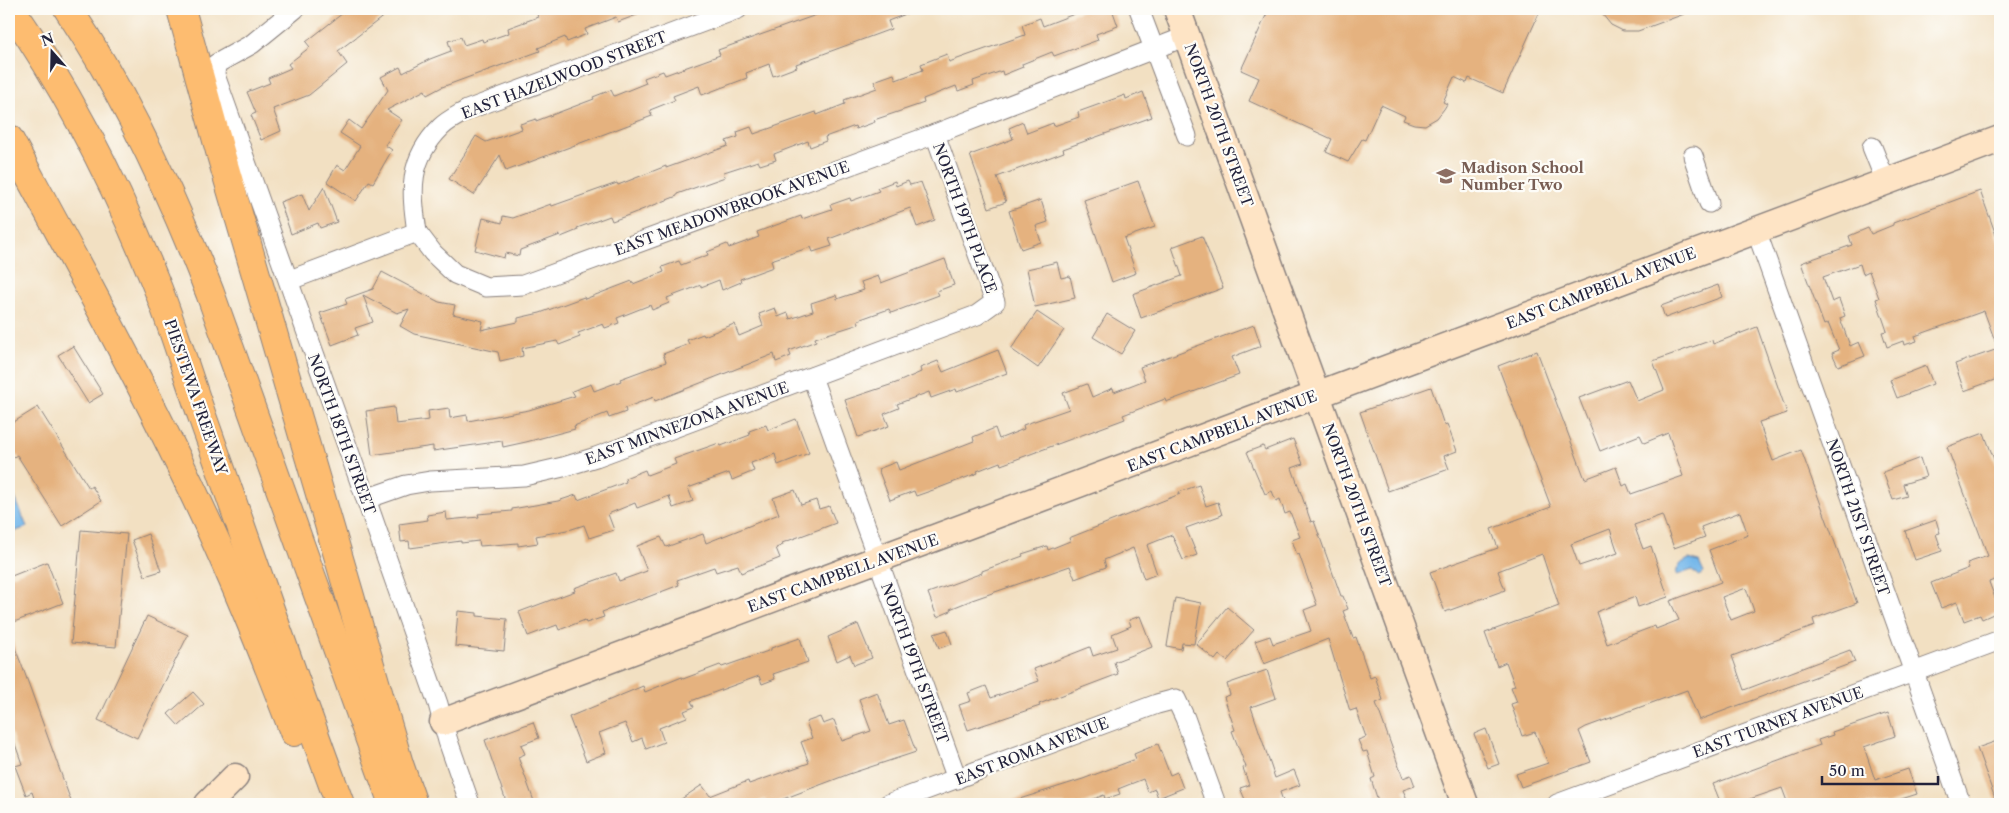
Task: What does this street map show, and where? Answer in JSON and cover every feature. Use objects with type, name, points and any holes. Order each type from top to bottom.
[{"type":"highway","name":"PIESTEWA FREEWAY","points":[[11,9],[62,87],[86,132],[112,184],[159,291],[269,610],[340,804]]},
{"type":"highway","points":[[68,9],[136,125],[187,232],[393,804]]},
{"type":"highway","points":[[181,9],[221,155],[413,804]]},
{"type":"highway","points":[[9,139],[114,335],[208,526],[255,633],[322,804]]},
{"type":"street","name":"NORTH 18TH STREET","points":[[295,9],[252,44],[216,64],[215,75],[290,280],[296,306],[366,499],[470,804]]},
{"type":"street","name":"EAST HAZELWOOD STREET","points":[[417,232],[412,194],[416,167],[425,148],[442,126],[467,110],[738,9]]},
{"type":"street","points":[[1139,9],[1187,136]]},
{"type":"street","name":"NORTH 20TH STREET","points":[[1177,9],[1466,804]]},
{"type":"street","name":"EAST MEADOWBROOK AVENUE","points":[[417,232],[433,253],[455,274],[486,287],[523,285],[935,134],[1186,36]]},
{"type":"street","name":"NORTH 19TH PLACE","points":[[935,134],[995,302]]},
{"type":"street","name":"EAST CAMPBELL AVENUE","points":[[443,722],[2000,139]]},
{"type":"street","points":[[1872,147],[1886,182]]},
{"type":"street","points":[[1693,156],[1709,203]]},
{"type":"street","name":"NORTH 21ST STREET","points":[[1756,230],[1961,804]]},
{"type":"street","points":[[290,280],[417,232]]},
{"type":"street","name":"EAST MINNEZONA AVENUE","points":[[366,499],[406,485],[524,476],[563,467],[606,453],[978,315],[995,302]]},
{"type":"street","name":"NORTH 19TH STREET","points":[[812,377],[956,779]]},
{"type":"street","name":"EAST TURNEY AVENUE","points":[[1557,804],[2000,640]]},
{"type":"street","name":"EAST ROMA AVENUE","points":[[888,804],[1157,704],[1176,699],[1216,804]]},
{"type":"street","points":[[208,804],[235,777]]},
{"type":"water","points":[[14,495],[27,527],[11,533],[9,527],[9,498]]},
{"type":"water","points":[[1689,559],[1699,562],[1704,573],[1698,576],[1692,570],[1677,575],[1680,565]]},
{"type":"building","points":[[348,9],[393,9],[338,51],[347,64],[309,95],[273,109],[281,131],[261,140],[251,115],[256,113],[247,92],[270,83],[268,78],[291,68],[288,64],[310,47],[306,42]]},
{"type":"building","points":[[535,9],[650,10],[618,22],[616,17],[585,29],[587,34],[567,42],[565,37],[538,48],[540,51],[442,87],[427,95],[425,90],[387,110],[402,120],[385,145],[392,150],[373,183],[369,181],[356,201],[327,182],[337,165],[345,170],[360,146],[340,133],[349,120],[361,129],[388,90],[381,77],[400,67],[403,73],[451,51],[448,41],[461,37],[464,45],[482,39],[483,42],[509,33],[508,28],[538,17]]},
{"type":"building","points":[[833,9],[916,10],[888,21],[891,29],[796,64],[797,67],[773,76],[769,64],[746,73],[747,78],[702,95],[699,86],[673,96],[675,100],[650,110],[652,116],[506,171],[500,155],[474,195],[449,179],[476,136],[486,142],[522,129],[520,124],[536,119],[536,121],[594,99],[593,97],[611,90],[614,96],[646,83],[644,78],[663,71],[665,75],[720,55],[718,50]]},
{"type":"building","points":[[1087,9],[1112,9],[1118,26],[1096,34],[1098,40],[1054,56],[1052,52],[1022,64],[1023,67],[1003,75],[1002,71],[973,81],[974,85],[958,91],[956,86],[923,99],[924,103],[874,120],[875,122],[856,129],[855,126],[825,137],[826,141],[810,147],[808,141],[774,154],[776,160],[760,165],[758,161],[724,172],[725,177],[677,194],[677,196],[626,216],[612,221],[610,216],[577,228],[578,230],[561,237],[560,235],[520,250],[519,256],[505,253],[504,258],[475,250],[483,218],[502,223],[503,216],[513,218],[617,183],[618,185],[666,166],[666,168],[728,146],[726,141],[738,137],[737,132],[751,127],[754,134],[816,112],[817,115],[845,104],[844,100],[877,88],[874,81],[894,74],[896,80],[923,70],[921,64],[947,54],[949,62],[1025,35],[1022,25],[1040,18],[1043,26]]},
{"type":"building","points":[[1269,9],[1541,9],[1503,93],[1469,78],[1467,83],[1454,77],[1443,102],[1447,104],[1444,109],[1437,118],[1425,125],[1403,120],[1405,116],[1381,105],[1365,140],[1362,139],[1348,162],[1326,152],[1332,139],[1249,101],[1259,78],[1241,70]]},
{"type":"building","points":[[1598,9],[1695,10],[1638,31],[1623,31],[1611,25]]},
{"type":"building","points":[[1143,92],[1152,117],[1063,149],[1064,152],[997,177],[1006,202],[989,208],[970,155],[1013,139],[1009,128],[1023,122],[1027,133],[1053,123],[1054,126],[1079,117],[1078,112],[1125,95],[1126,99]]},
{"type":"building","points":[[895,181],[896,186],[908,181],[910,185],[921,182],[935,220],[917,227],[910,208],[829,239],[832,246],[813,252],[811,247],[771,260],[773,267],[740,279],[741,282],[722,290],[719,280],[701,287],[701,285],[667,298],[669,303],[652,310],[650,305],[617,318],[619,323],[605,328],[603,324],[578,333],[580,337],[559,345],[557,341],[522,348],[523,356],[500,361],[498,352],[414,334],[400,326],[409,309],[397,313],[363,295],[373,322],[355,328],[358,335],[332,345],[320,313],[347,304],[345,299],[373,289],[382,272],[439,302],[455,305],[453,314],[483,321],[481,330],[518,322],[518,318],[540,313],[584,297],[585,299],[632,281],[633,284],[664,272],[662,267],[679,261],[681,265],[708,255],[707,252],[727,244],[729,248],[759,237],[757,232],[801,216],[802,219],[832,209],[830,205],[850,198],[851,201],[879,191],[877,188]]},
{"type":"building","points":[[1138,181],[1155,227],[1124,238],[1136,273],[1112,282],[1084,200]]},
{"type":"building","points":[[324,187],[337,222],[320,228],[318,223],[291,234],[280,202],[302,194],[309,211]]},
{"type":"building","points":[[1980,191],[2000,246],[2000,378],[1964,391],[1955,364],[1998,349],[1984,311],[1915,336],[1917,341],[1904,345],[1903,341],[1887,347],[1882,332],[1887,331],[1876,299],[1879,298],[1869,271],[1863,274],[1860,264],[1823,277],[1832,302],[1839,299],[1845,316],[1840,318],[1850,346],[1859,342],[1865,356],[1838,366],[1832,353],[1839,350],[1828,323],[1824,325],[1801,263],[1852,245],[1849,236],[1868,228],[1871,234],[1893,225],[1893,223]]},
{"type":"building","points":[[1041,200],[1048,222],[1036,226],[1041,242],[1021,249],[1009,211]]},
{"type":"building","points":[[1202,236],[1223,288],[1141,318],[1133,294],[1182,276],[1172,247]]},
{"type":"building","points":[[945,259],[954,285],[937,291],[939,295],[891,313],[889,309],[858,320],[859,324],[815,338],[816,341],[789,351],[791,356],[776,362],[774,354],[655,401],[654,397],[625,408],[626,412],[609,418],[607,413],[574,426],[575,429],[526,442],[503,447],[502,441],[433,451],[433,446],[372,455],[366,411],[394,407],[396,424],[429,420],[428,411],[449,408],[450,418],[467,415],[468,421],[529,410],[575,396],[572,391],[591,384],[594,391],[666,362],[663,354],[689,344],[687,340],[703,334],[704,336],[734,324],[739,336],[763,326],[759,314],[775,308],[778,317],[788,313],[790,319],[813,311],[811,303],[836,295],[837,299],[864,290],[861,282],[878,276],[881,283]]},
{"type":"building","points":[[1057,262],[1061,278],[1070,276],[1075,298],[1035,307],[1027,269]]},
{"type":"building","points":[[1718,285],[1722,297],[1665,318],[1661,306]]},
{"type":"building","points":[[1037,312],[1064,330],[1038,368],[1011,349]]},
{"type":"building","points":[[1107,314],[1135,331],[1121,354],[1093,337]]},
{"type":"building","points":[[1254,325],[1261,346],[1232,357],[1239,375],[1166,402],[1165,399],[1123,415],[1125,419],[1001,465],[1000,462],[977,471],[978,473],[936,489],[916,496],[914,491],[890,500],[878,469],[896,462],[899,470],[974,441],[973,437],[995,428],[999,439],[1024,429],[1023,425],[1069,409],[1063,393],[1087,384],[1092,397],[1113,388],[1114,392],[1145,380],[1140,367]]},
{"type":"building","points":[[1757,327],[1787,413],[1759,422],[1773,461],[1801,450],[1857,603],[1813,619],[1815,626],[1732,656],[1744,690],[1850,650],[1855,662],[1699,720],[1687,690],[1586,727],[1579,731],[1591,762],[1521,787],[1516,774],[1548,763],[1535,732],[1522,736],[1511,704],[1517,702],[1511,687],[1515,686],[1506,662],[1497,666],[1485,633],[1559,606],[1542,554],[1498,571],[1505,590],[1445,612],[1430,572],[1498,548],[1491,529],[1551,507],[1498,366],[1537,351],[1585,479],[1616,467],[1623,486],[1627,484],[1631,494],[1683,476],[1668,433],[1644,443],[1640,435],[1600,451],[1579,398],[1628,380],[1637,401],[1664,390],[1653,361],[1712,340],[1713,344]],"holes":[[[1740,512],[1748,535],[1709,550],[1721,582],[1670,601],[1679,620],[1656,629],[1655,626],[1607,644],[1596,612],[1635,597],[1638,607],[1668,597],[1651,546],[1643,549],[1634,525],[1662,515],[1674,548],[1705,537],[1701,527]],[[1610,529],[1618,553],[1579,566],[1571,544]],[[1746,588],[1754,611],[1731,620],[1722,597]]]},
{"type":"building","points":[[73,346],[103,394],[88,403],[58,355]]},
{"type":"building","points":[[998,350],[1007,373],[957,392],[956,389],[931,398],[929,392],[897,404],[899,408],[884,414],[889,426],[858,437],[845,400],[896,383],[921,372],[920,368],[938,361],[943,372]]},
{"type":"building","points":[[1926,366],[1933,384],[1897,398],[1890,380]]},
{"type":"building","points":[[1431,387],[1444,425],[1447,424],[1457,451],[1444,456],[1449,469],[1388,491],[1360,412]]},
{"type":"building","points":[[38,407],[89,488],[92,486],[101,501],[62,526],[17,455],[9,460],[9,425]]},
{"type":"building","points":[[796,419],[809,453],[778,465],[775,454],[751,463],[754,471],[732,480],[729,473],[688,488],[693,501],[673,508],[669,496],[637,508],[635,503],[608,514],[614,530],[589,538],[584,525],[536,536],[538,543],[518,546],[518,543],[480,546],[479,541],[461,543],[461,541],[410,548],[409,541],[401,542],[399,524],[428,520],[427,515],[446,512],[447,520],[479,517],[478,514],[512,511],[512,509],[558,501],[576,495],[578,500],[626,482],[625,478],[645,470],[647,475],[676,464],[674,459],[719,443],[721,446],[750,435],[749,431],[766,425],[768,430]]},
{"type":"building","points":[[1984,433],[2000,475],[2000,584],[1997,579],[1989,582],[2000,611],[1982,619],[1980,615],[1964,621],[1957,602],[1941,608],[1931,583],[1969,568],[1967,563],[1988,556],[1947,447]]},
{"type":"building","points":[[1293,439],[1303,464],[1292,468],[1311,522],[1314,521],[1341,596],[1343,596],[1348,609],[1343,611],[1353,638],[1356,637],[1370,678],[1375,676],[1383,700],[1376,703],[1403,778],[1411,775],[1415,786],[1403,790],[1409,804],[1379,804],[1371,779],[1375,777],[1367,751],[1363,752],[1358,740],[1366,737],[1356,709],[1350,711],[1328,639],[1264,664],[1255,641],[1270,636],[1273,644],[1311,631],[1304,610],[1317,605],[1299,554],[1297,555],[1292,540],[1300,537],[1290,512],[1285,514],[1280,499],[1276,501],[1272,491],[1265,494],[1247,452],[1263,446],[1265,450]]},
{"type":"building","points":[[1920,458],[1926,477],[1903,484],[1907,496],[1893,500],[1883,472]]},
{"type":"building","points":[[1199,485],[1206,506],[1218,502],[1222,515],[1186,528],[1197,555],[1183,560],[1172,535],[1147,545],[1157,574],[1144,579],[1133,548],[1104,560],[1106,567],[1075,579],[1070,566],[972,600],[950,609],[951,611],[937,617],[928,593],[1023,556],[1022,554],[1047,546],[1048,550],[1070,541],[1069,538]]},
{"type":"building","points":[[795,490],[801,505],[816,500],[819,509],[829,506],[836,523],[782,543],[783,545],[776,548],[780,558],[741,573],[738,565],[716,572],[714,567],[677,580],[679,585],[602,612],[604,617],[586,623],[585,620],[559,630],[557,625],[528,636],[519,612],[575,591],[574,588],[616,573],[619,581],[647,571],[637,546],[661,537],[666,547],[703,534],[706,543],[779,514],[773,498]]},
{"type":"building","points":[[1936,520],[1940,533],[1936,534],[1942,551],[1915,560],[1905,531]]},
{"type":"building","points":[[81,530],[127,534],[116,647],[71,643]]},
{"type":"building","points":[[148,534],[161,571],[145,576],[132,540]]},
{"type":"building","points":[[47,562],[63,603],[9,624],[9,577]]},
{"type":"building","points":[[1175,598],[1201,603],[1194,644],[1182,643],[1181,649],[1167,646]]},
{"type":"building","points":[[1227,607],[1254,630],[1227,661],[1219,655],[1215,660],[1196,644]]},
{"type":"building","points":[[458,611],[477,613],[477,616],[507,619],[504,651],[455,646]]},
{"type":"building","points":[[147,616],[188,635],[137,738],[98,720]]},
{"type":"building","points":[[1140,616],[1152,647],[1114,662],[1118,674],[1039,704],[1040,706],[968,730],[959,705],[971,701],[968,693],[986,686],[991,698],[1039,681],[1034,669],[1090,647],[1093,656],[1117,648],[1112,634],[1131,626],[1129,620]]},
{"type":"building","points":[[858,624],[872,658],[854,665],[850,655],[837,661],[828,637]]},
{"type":"building","points":[[947,630],[952,644],[939,648],[934,634]]},
{"type":"building","points":[[10,635],[72,804],[36,804],[32,792],[26,795],[15,766],[22,764],[9,727]]},
{"type":"building","points":[[800,638],[808,662],[773,674],[775,679],[762,684],[759,676],[691,701],[694,707],[684,711],[687,717],[659,728],[664,742],[646,749],[642,738],[633,742],[625,723],[599,733],[606,753],[586,761],[569,717],[643,686],[645,692],[682,677],[683,679],[720,665],[722,667]]},
{"type":"building","points":[[1267,670],[1276,698],[1251,707],[1275,778],[1294,770],[1300,785],[1280,792],[1284,804],[1247,804],[1240,788],[1249,785],[1243,768],[1246,767],[1232,731],[1235,730],[1224,697],[1230,695],[1227,684]]},
{"type":"building","points":[[193,692],[204,704],[179,726],[168,714]]},
{"type":"building","points":[[877,692],[889,725],[904,720],[916,752],[849,774],[770,804],[766,804],[765,799],[751,804],[674,804],[702,785],[710,796],[748,781],[749,784],[809,763],[801,742],[812,738],[806,722],[820,717],[823,724],[834,720],[842,741],[871,731],[859,699]]},
{"type":"building","points":[[1888,713],[1895,736],[1864,747],[1875,780],[1908,769],[1917,794],[1886,804],[1788,804],[1782,788],[1747,800],[1749,804],[1721,804],[1713,784],[1820,745],[1818,740],[1833,735],[1832,732]]},
{"type":"building","points":[[533,722],[539,738],[521,745],[525,754],[518,757],[535,804],[507,804],[485,740]]},
{"type":"building","points":[[1486,729],[1499,764],[1488,768],[1474,734]]},
{"type":"building","points":[[2000,740],[2000,804],[1997,804],[1977,748]]},
{"type":"building","points":[[1158,744],[1170,775],[1177,772],[1183,788],[1158,798],[1155,789],[1148,792],[1143,779],[1118,789],[1120,794],[1105,799],[1104,795],[1081,804],[1010,804],[1010,802],[1083,779],[1136,759],[1134,754]]},
{"type":"place","name":"Madison School Number Two","points":[[1446,176]]}]
